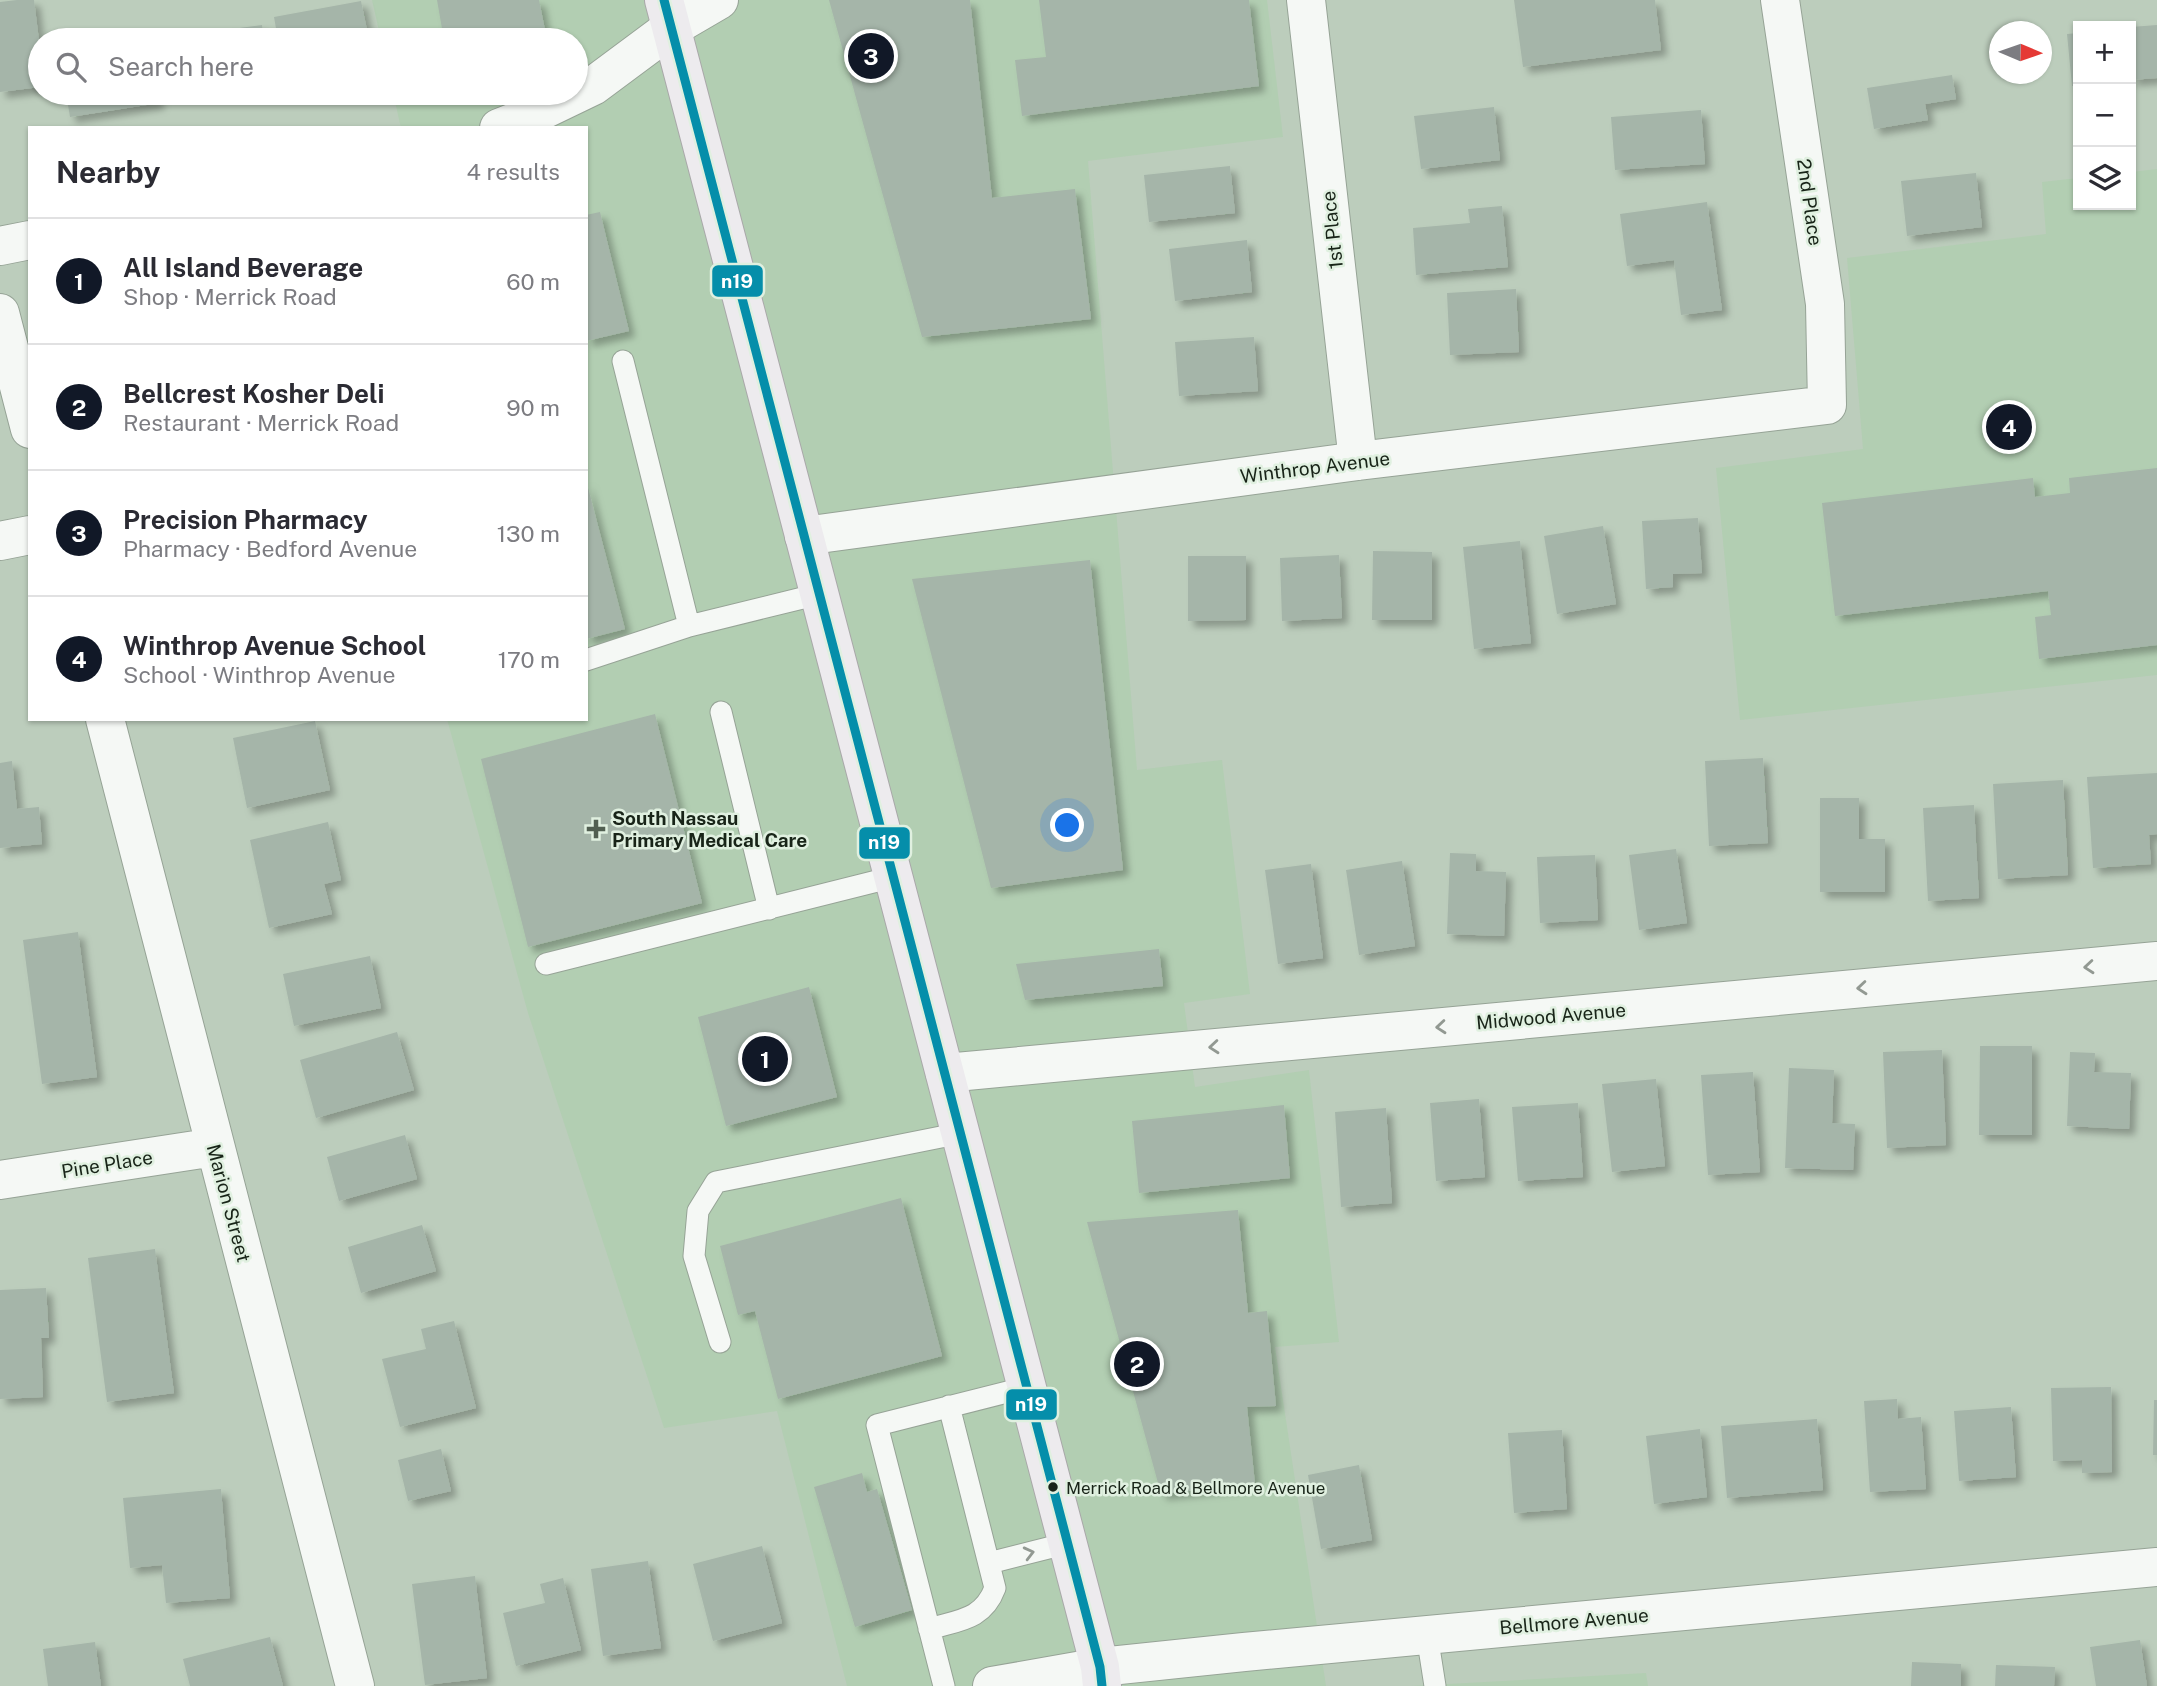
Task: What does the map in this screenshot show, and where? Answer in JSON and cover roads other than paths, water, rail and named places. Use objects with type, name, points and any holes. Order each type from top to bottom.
[{"type":"main road","points":[[667,14],[1101,1677]]},
{"type":"street","points":[[588,88],[667,14],[719,0]]},
{"type":"street","name":"1st Place","points":[[1306,0],[1358,461]]},
{"type":"street","name":"2nd Place","points":[[1780,0],[1825,304],[1827,405]]},
{"type":"street","points":[[504,126],[554,105]]},
{"type":"street","points":[[0,246],[28,240]]},
{"type":"street","points":[[0,313],[28,421]]},
{"type":"street","name":"Winthrop Avenue","points":[[804,536],[1358,461],[1827,405]]},
{"type":"street","points":[[0,541],[28,535]]},
{"type":"street","name":"Marion Street","points":[[106,721],[355,1686]]},
{"type":"street","name":"Midwood Avenue","points":[[945,1073],[2157,961]]},
{"type":"street","name":"Pine Place","points":[[0,1180],[215,1147]]},
{"type":"street","name":"Bellmore Avenue","points":[[992,1686],[1101,1677],[1426,1635],[2157,1567]]},
{"type":"lane","points":[[623,361],[689,626]]},
{"type":"lane","points":[[588,659],[689,626],[819,594]]},
{"type":"lane","points":[[721,712],[769,909]]},
{"type":"lane","points":[[545,964],[893,877]]},
{"type":"lane","points":[[720,1342],[694,1256],[698,1212],[716,1182],[961,1133]]},
{"type":"lane","points":[[944,1686],[929,1629],[921,1564],[909,1514],[877,1425],[1027,1387]]},
{"type":"lane","points":[[929,1629],[976,1615],[990,1602],[995,1588],[967,1501],[949,1406]]},
{"type":"lane","points":[[983,1554],[1068,1543]]},
{"type":"lane","points":[[1426,1635],[1435,1686]]},
{"type":"place","name":"Precision Pharmacy","points":[[871,56]]},
{"type":"place","name":"Winthrop Avenue School","points":[[2009,427]]},
{"type":"place","name":"South Nassau Primary Medical Care","points":[[596,829]]},
{"type":"place","name":"All Island Beverage","points":[[765,1059]]},
{"type":"place","name":"Bellcrest Kosher Deli","points":[[1137,1364]]},
{"type":"place","name":"Merrick Road & Bellmore Avenue","points":[[1053,1487]]}]
